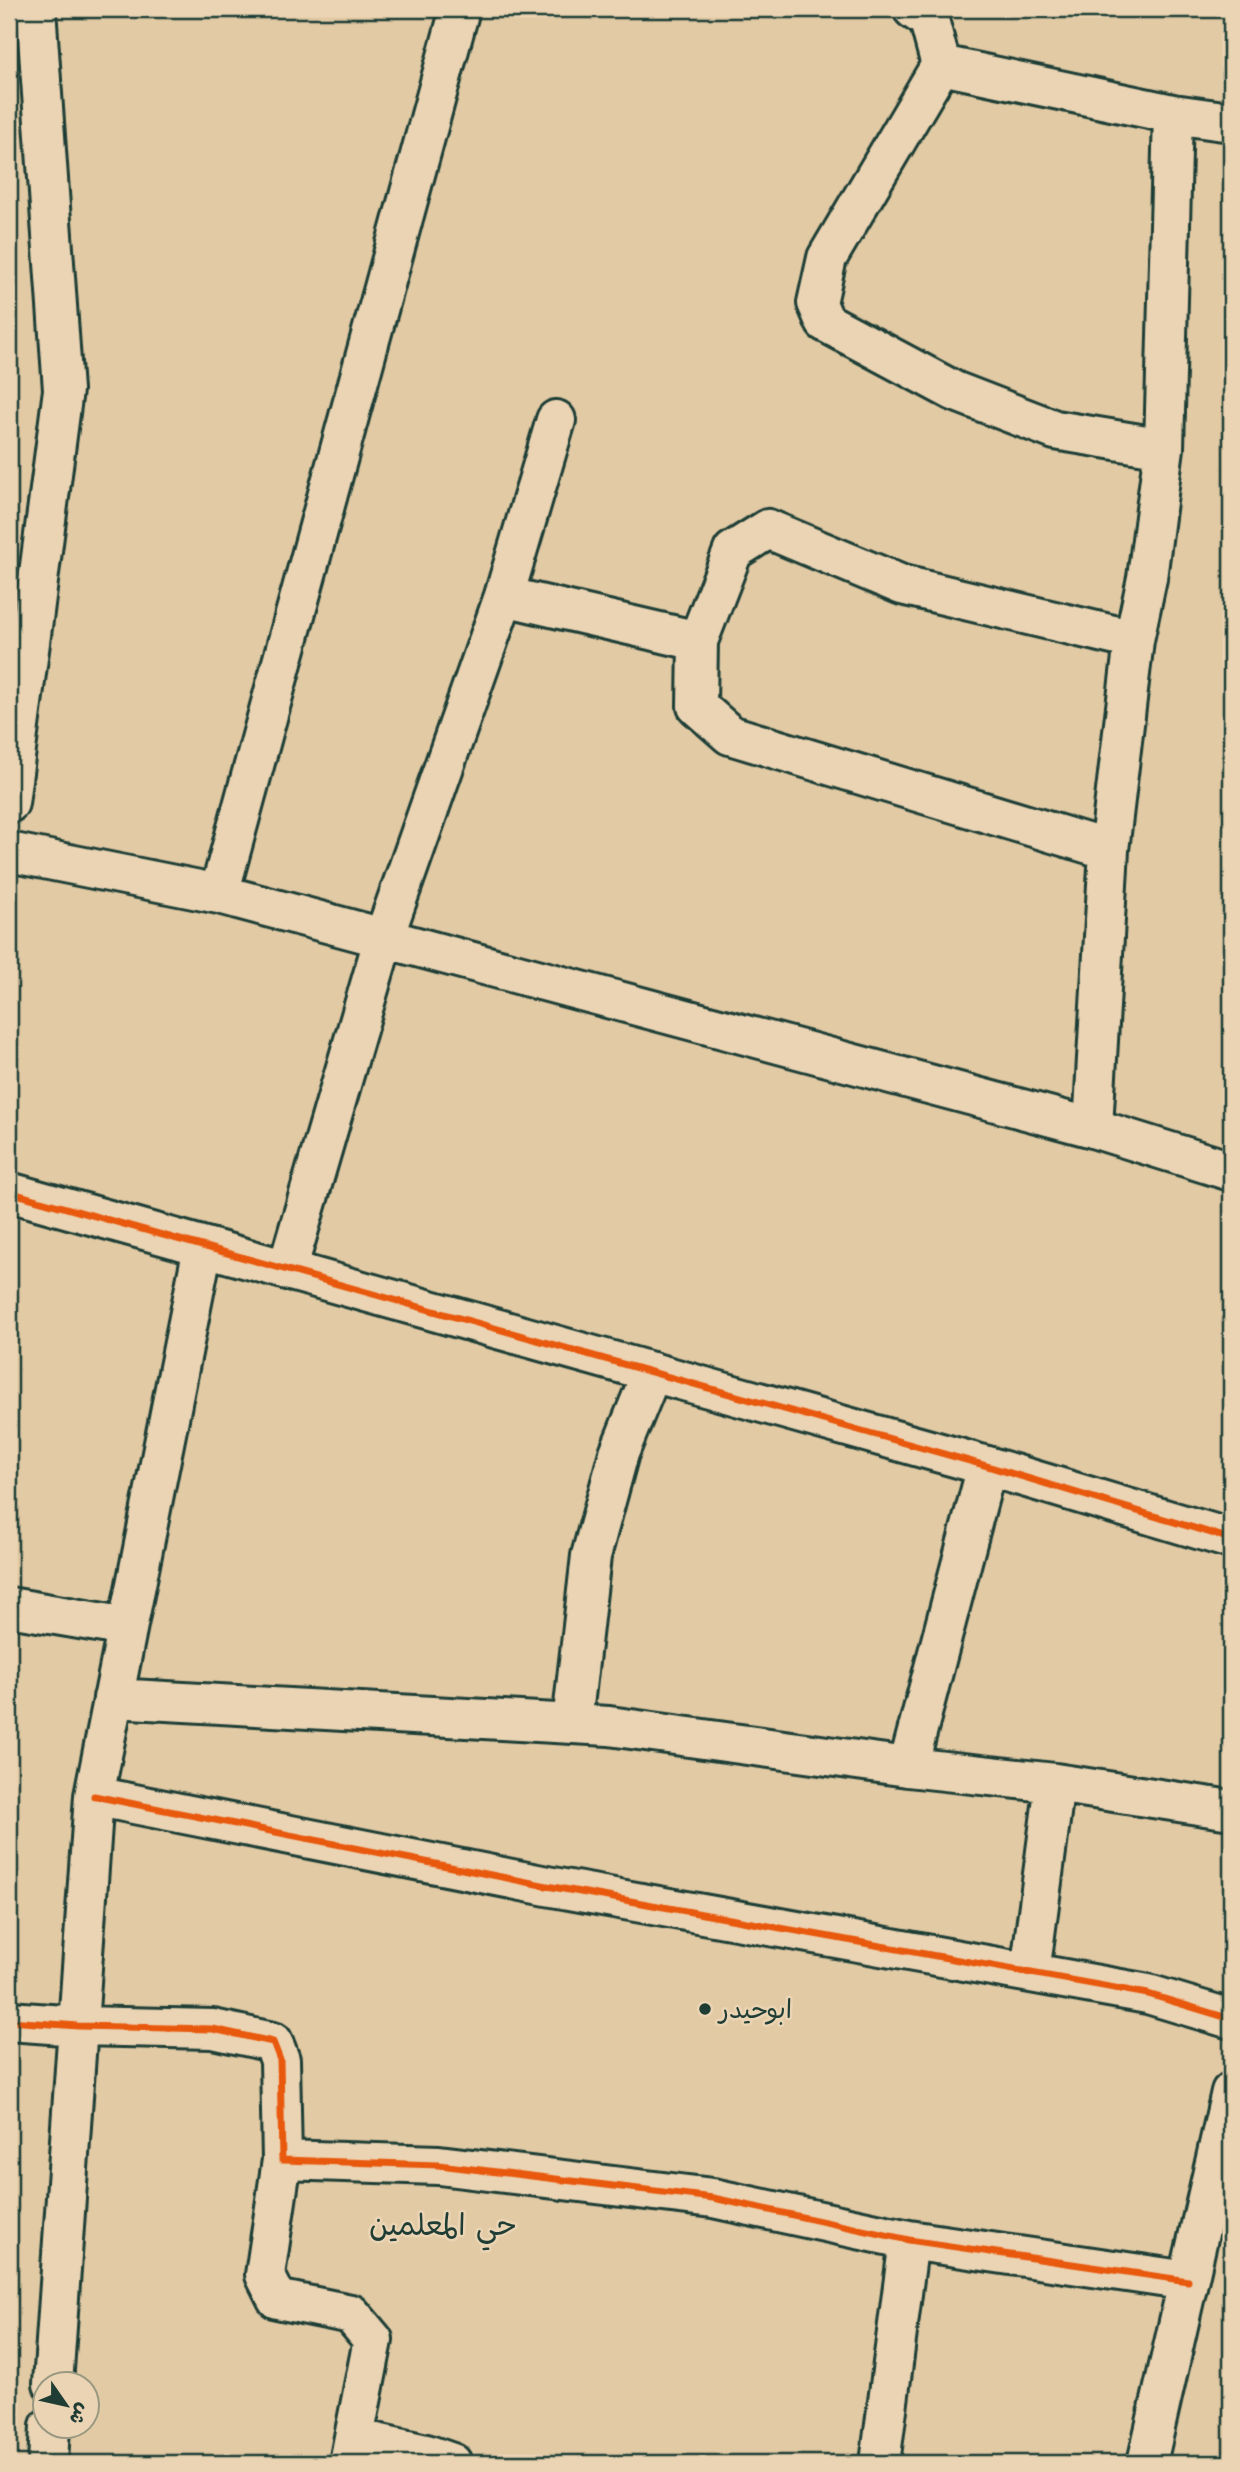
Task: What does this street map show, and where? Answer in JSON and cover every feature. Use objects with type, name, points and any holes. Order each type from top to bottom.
[{"type":"street","points":[[9,803],[63,390],[36,9]]},
{"type":"street","points":[[219,894],[460,9]]},
{"type":"street","points":[[914,9],[929,20],[941,65],[827,258],[817,303],[825,322],[954,391],[1055,430],[1164,448]]},
{"type":"street","points":[[941,65],[1173,114],[1231,122]]},
{"type":"street","points":[[1093,1128],[1109,850],[1134,640],[1147,578],[1164,448],[1173,114]]},
{"type":"street","points":[[287,1270],[383,937],[504,596],[555,420]]},
{"type":"street","points":[[1109,850],[730,735],[697,706],[698,640],[733,551],[768,529],[902,585],[1134,640]]},
{"type":"street","points":[[504,596],[698,640]]},
{"type":"street","points":[[9,852],[219,894],[1093,1128],[1231,1171]]},
{"type":"street","points":[[9,1192],[988,1466],[1231,1539]]},
{"type":"street","points":[[54,2370],[94,1796],[203,1247]]},
{"type":"street","points":[[572,1723],[591,1556],[619,1453],[652,1372]]},
{"type":"street","points":[[908,1767],[988,1466]]},
{"type":"street","points":[[9,1606],[127,1627]]},
{"type":"street","points":[[113,1699],[608,1726],[908,1767],[1055,1783],[1231,1810]]},
{"type":"street","points":[[1030,1973],[1055,1783]]},
{"type":"street","points":[[94,1796],[547,1886],[1148,1994],[1231,2019]]},
{"type":"street","points":[[9,2021],[78,2026],[213,2029],[273,2042],[280,2060],[282,2160],[265,2275],[277,2299],[351,2314],[373,2340],[351,2451],[426,2454],[452,2463]]},
{"type":"street","points":[[1147,2463],[1231,2092]]},
{"type":"street","points":[[282,2160],[439,2165],[700,2196],[909,2240],[1188,2281]]},
{"type":"street","points":[[880,2463],[909,2240]]},
{"type":"street","points":[[48,2463],[49,2440]]},
{"type":"cycle path","points":[[9,1192],[987,1466],[1231,1539]]},
{"type":"cycle path","points":[[94,1796],[547,1886],[1148,1994],[1231,2019]]},
{"type":"cycle path","points":[[9,2021],[78,2026],[213,2029],[273,2042],[280,2060],[282,2160],[439,2165],[713,2198],[909,2240],[1188,2281]]},
{"type":"place","name":"ابوحيدر","points":[[705,2009]]},
{"type":"district","name":"حي المعلمين","points":[[443,2225]]}]
